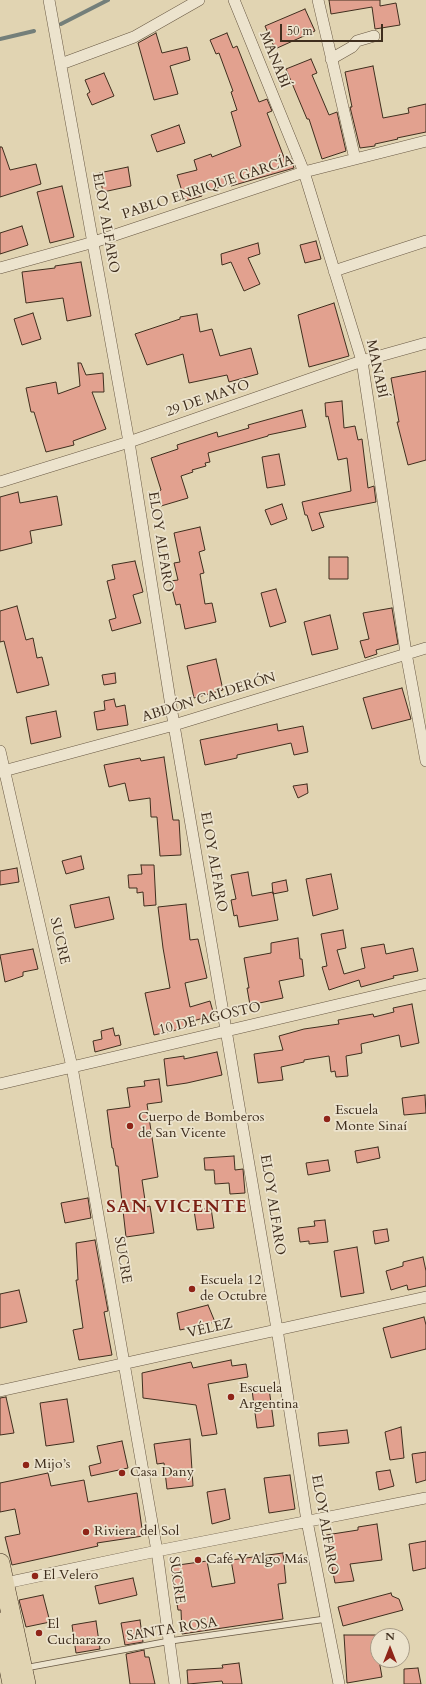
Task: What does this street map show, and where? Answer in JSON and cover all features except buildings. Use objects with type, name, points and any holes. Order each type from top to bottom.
[{"type":"highway","points":[[0,1563],[2,1584],[25,1676]]},
{"type":"highway","points":[[0,1622],[12,1684]]},
{"type":"street","points":[[61,64],[134,37],[199,0]]},
{"type":"street","name":"MANABÍ","points":[[234,0],[304,172],[362,361],[406,653],[426,761]]},
{"type":"street","points":[[318,0],[355,159]]},
{"type":"street","name":"ELOY ALFARO","points":[[49,2],[94,242],[129,442],[174,725],[277,1329],[307,1521],[339,1684]]},
{"type":"street","points":[[331,60],[352,47],[357,41],[374,36]]},
{"type":"street","name":"PABLO ENRIQUE GARCÍA","points":[[0,268],[94,242],[304,172],[426,141]]},
{"type":"street","points":[[334,271],[426,241]]},
{"type":"street","name":"29 DE MAYO","points":[[0,482],[129,442],[362,361],[426,343]]},
{"type":"street","name":"ABDÓN CALDERÓN","points":[[2,772],[174,725],[426,648]]},
{"type":"street","name":"SUCRE","points":[[0,751],[2,772],[72,1067],[157,1551],[175,1684]]},
{"type":"street","name":"10 DE AGOSTO","points":[[0,1084],[426,984]]},
{"type":"street","name":"VÉLEZ","points":[[0,1391],[426,1297]]},
{"type":"street","points":[[2,1584],[157,1551],[426,1498]]},
{"type":"lane","name":"SANTA ROSA","points":[[25,1676],[170,1641],[326,1619]]},
{"type":"waterway","points":[[61,24],[108,0]]},
{"type":"waterway","points":[[0,39],[34,31]]},
{"type":"place","name":"Escuela Monte Sinaí","points":[[327,1119]]},
{"type":"place","name":"Cuerpo de Bomberos de San Vicente","points":[[130,1126]]},
{"type":"place","name":"Escuela 12 de Octubre","points":[[192,1289]]},
{"type":"place","name":"Escuela Argentina","points":[[231,1397]]},
{"type":"place","name":"Mijo’s","points":[[26,1465]]},
{"type":"place","name":"Casa Dany","points":[[122,1473]]},
{"type":"place","name":"Riviera del Sol","points":[[86,1532]]},
{"type":"place","name":"Café Y Algo Más","points":[[198,1560]]},
{"type":"place","name":"El Velero","points":[[35,1576]]},
{"type":"place","name":"El Cucharazo","points":[[39,1633]]},
{"type":"district","name":"SAN VICENTE","points":[[177,1208]]}]
